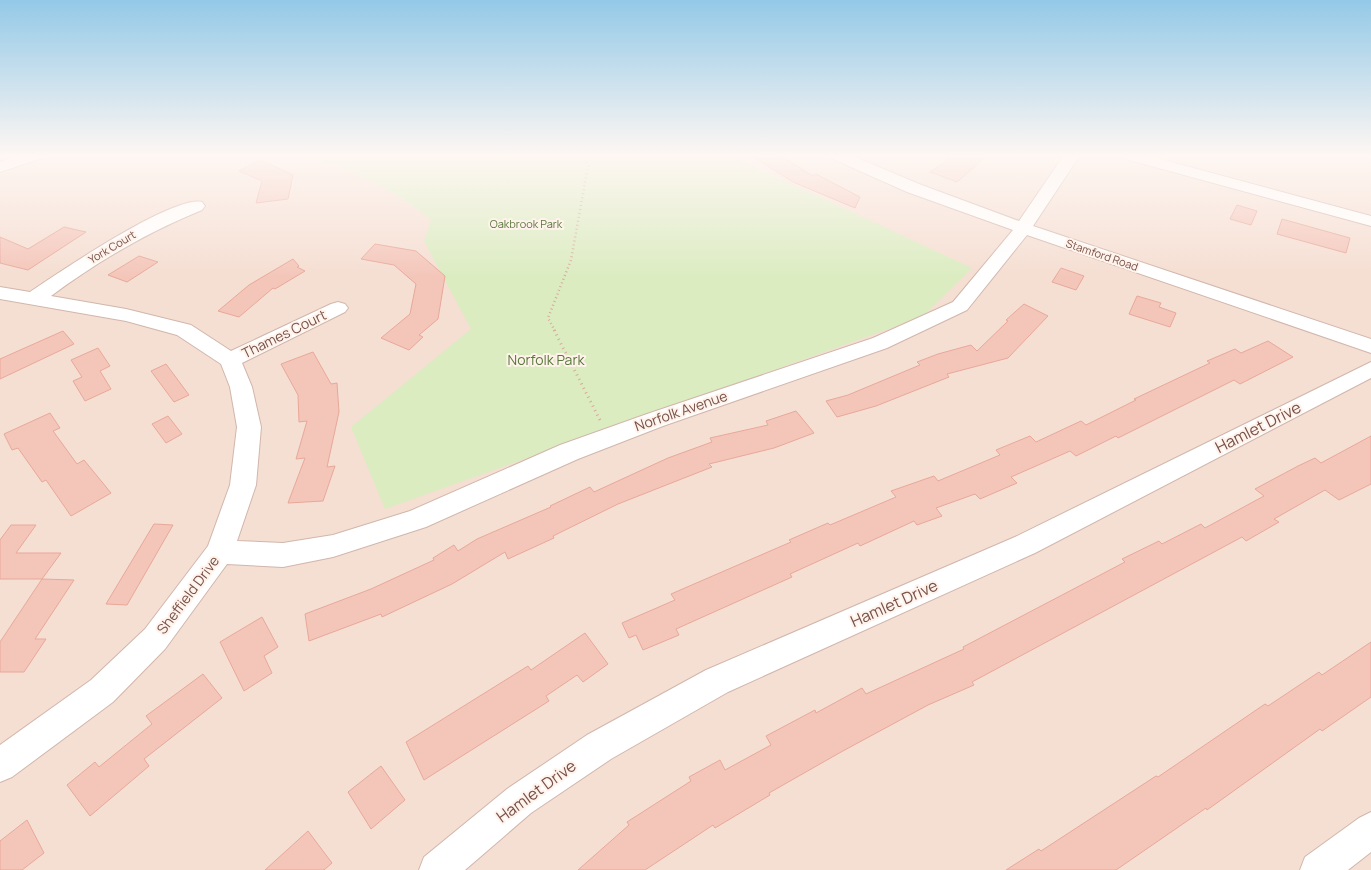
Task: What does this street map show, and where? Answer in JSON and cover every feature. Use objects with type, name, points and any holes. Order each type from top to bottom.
[{"type":"street","name":"Stamford Road","points":[[934,196],[1023,228],[1371,346]]},
{"type":"street","name":"Norfolk Avenue","points":[[220,552],[283,555],[333,546],[417,519],[568,452],[880,343],[960,306],[1015,240],[1045,196]]},
{"type":"street","points":[[1277,196],[1371,221]]},
{"type":"street","name":"York Court","points":[[33,298],[123,238],[167,217],[196,206]]},
{"type":"street","points":[[0,293],[126,315],[184,330],[230,360]]},
{"type":"street","name":"Thames Court","points":[[230,360],[338,308]]},
{"type":"street","name":"Sheffield Drive","points":[[0,766],[102,691],[155,639],[220,552],[243,485],[249,427],[241,387],[230,360]]},
{"type":"street","name":"Hamlet Drive","points":[[437,870],[519,801],[599,747],[717,681],[1025,545],[1371,369]]},
{"type":"street","points":[[1318,870],[1371,830]]},
{"type":"path","points":[[583,196],[571,260],[548,318],[609,437]]},
{"type":"shaded area","points":[[0,196],[1371,196],[1371,870],[0,870]]},
{"type":"green space","name":"Norfolk Park","points":[[397,196],[817,196],[972,268],[922,317],[385,509],[351,427],[471,329],[424,241],[431,220]]},
{"type":"building","points":[[258,196],[289,196],[288,199],[256,203]]},
{"type":"building","points":[[825,196],[857,196],[860,197],[855,208]]},
{"type":"building","points":[[1237,205],[1257,211],[1251,225],[1230,219]]},
{"type":"building","points":[[1282,219],[1350,238],[1346,253],[1277,234]]},
{"type":"building","points":[[64,227],[86,232],[28,270],[0,263],[0,237],[28,249]]},
{"type":"building","points":[[375,244],[416,251],[445,276],[438,319],[419,335],[423,337],[409,350],[381,338],[410,314],[416,284],[394,265],[361,259]]},
{"type":"building","points":[[139,256],[158,262],[127,282],[108,275]]},
{"type":"building","points":[[293,259],[299,266],[297,267],[305,271],[275,289],[273,288],[239,317],[218,311],[249,285]]},
{"type":"building","points":[[1061,268],[1084,276],[1076,290],[1052,282]]},
{"type":"building","points":[[1137,296],[1161,303],[1159,307],[1176,313],[1170,327],[1129,314]]},
{"type":"building","points":[[1024,304],[1048,316],[1008,358],[947,374],[949,377],[876,406],[837,417],[826,401],[848,395],[920,365],[917,362],[938,354],[971,345],[977,351]]},
{"type":"building","points":[[63,331],[74,344],[0,379],[0,359]]},
{"type":"building","points":[[1268,341],[1293,357],[1240,384],[1234,380],[1118,438],[1116,436],[1076,456],[1070,451],[1011,477],[1017,483],[980,499],[975,494],[936,508],[942,516],[917,525],[914,521],[860,546],[858,543],[790,574],[792,577],[676,629],[679,635],[643,650],[636,635],[629,638],[622,623],[675,600],[671,594],[791,542],[789,540],[828,523],[830,525],[896,497],[891,491],[934,476],[938,481],[1000,455],[996,450],[1030,436],[1036,442],[1081,421],[1086,425],[1136,400],[1134,399],[1210,363],[1207,361],[1235,349],[1241,353]]},
{"type":"building","points":[[98,348],[110,366],[100,371],[111,389],[85,401],[73,381],[82,377],[71,360]]},
{"type":"building","points":[[313,352],[331,384],[337,383],[339,412],[327,467],[335,466],[323,501],[288,503],[305,458],[296,459],[307,421],[299,422],[298,395],[281,364]]},
{"type":"building","points":[[166,364],[189,395],[174,402],[151,371]]},
{"type":"building","points":[[796,411],[814,433],[774,448],[709,464],[712,467],[618,504],[553,536],[554,538],[508,559],[505,552],[452,584],[382,617],[381,614],[309,641],[305,614],[371,589],[434,560],[433,558],[454,545],[458,551],[477,539],[551,507],[590,487],[594,492],[668,458],[712,442],[710,438],[768,425],[766,421]]},
{"type":"building","points":[[50,413],[60,428],[53,431],[77,464],[84,460],[111,493],[71,516],[46,480],[42,482],[18,448],[12,450],[4,434]]},
{"type":"building","points":[[168,416],[182,434],[166,443],[152,424]]},
{"type":"building","points":[[1371,436],[1371,484],[1339,500],[1325,490],[1274,519],[1279,522],[1246,541],[1242,537],[972,682],[974,685],[928,705],[841,752],[769,793],[770,795],[715,828],[713,825],[645,870],[578,870],[629,825],[627,822],[691,781],[689,777],[720,760],[725,770],[771,745],[766,736],[815,710],[816,713],[862,688],[866,694],[964,649],[963,647],[1125,562],[1122,559],[1159,541],[1162,544],[1201,524],[1205,528],[1264,496],[1255,489],[1298,466],[1315,458],[1321,463]]},
{"type":"building","points":[[154,524],[173,525],[127,605],[106,604]]},
{"type":"building","points":[[11,525],[36,525],[16,553],[61,553],[42,579],[0,579],[0,540]]},
{"type":"building","points":[[42,579],[74,580],[35,639],[46,639],[24,672],[0,672],[0,642]]},
{"type":"building","points":[[262,617],[278,647],[264,656],[272,673],[244,691],[220,642]]},
{"type":"building","points":[[585,633],[608,664],[583,682],[577,675],[546,696],[549,701],[424,780],[406,742],[528,666],[531,670]]},
{"type":"building","points":[[1371,642],[1371,697],[1322,731],[1320,729],[1207,810],[1206,808],[1116,870],[1006,870],[1039,849],[1041,851],[1156,776],[1158,777],[1265,704],[1268,706],[1319,672],[1322,675]]},
{"type":"building","points":[[203,674],[222,698],[144,759],[149,766],[90,816],[67,785],[95,762],[99,767],[152,724],[146,716]]},
{"type":"building","points":[[381,766],[405,800],[371,829],[348,792]]},
{"type":"building","points":[[27,820],[44,853],[22,870],[0,870],[0,841]]},
{"type":"building","points":[[308,831],[332,863],[324,870],[265,870]]},
{"type":"park label","name":"Oakbrook Park","points":[[526,224]]}]
